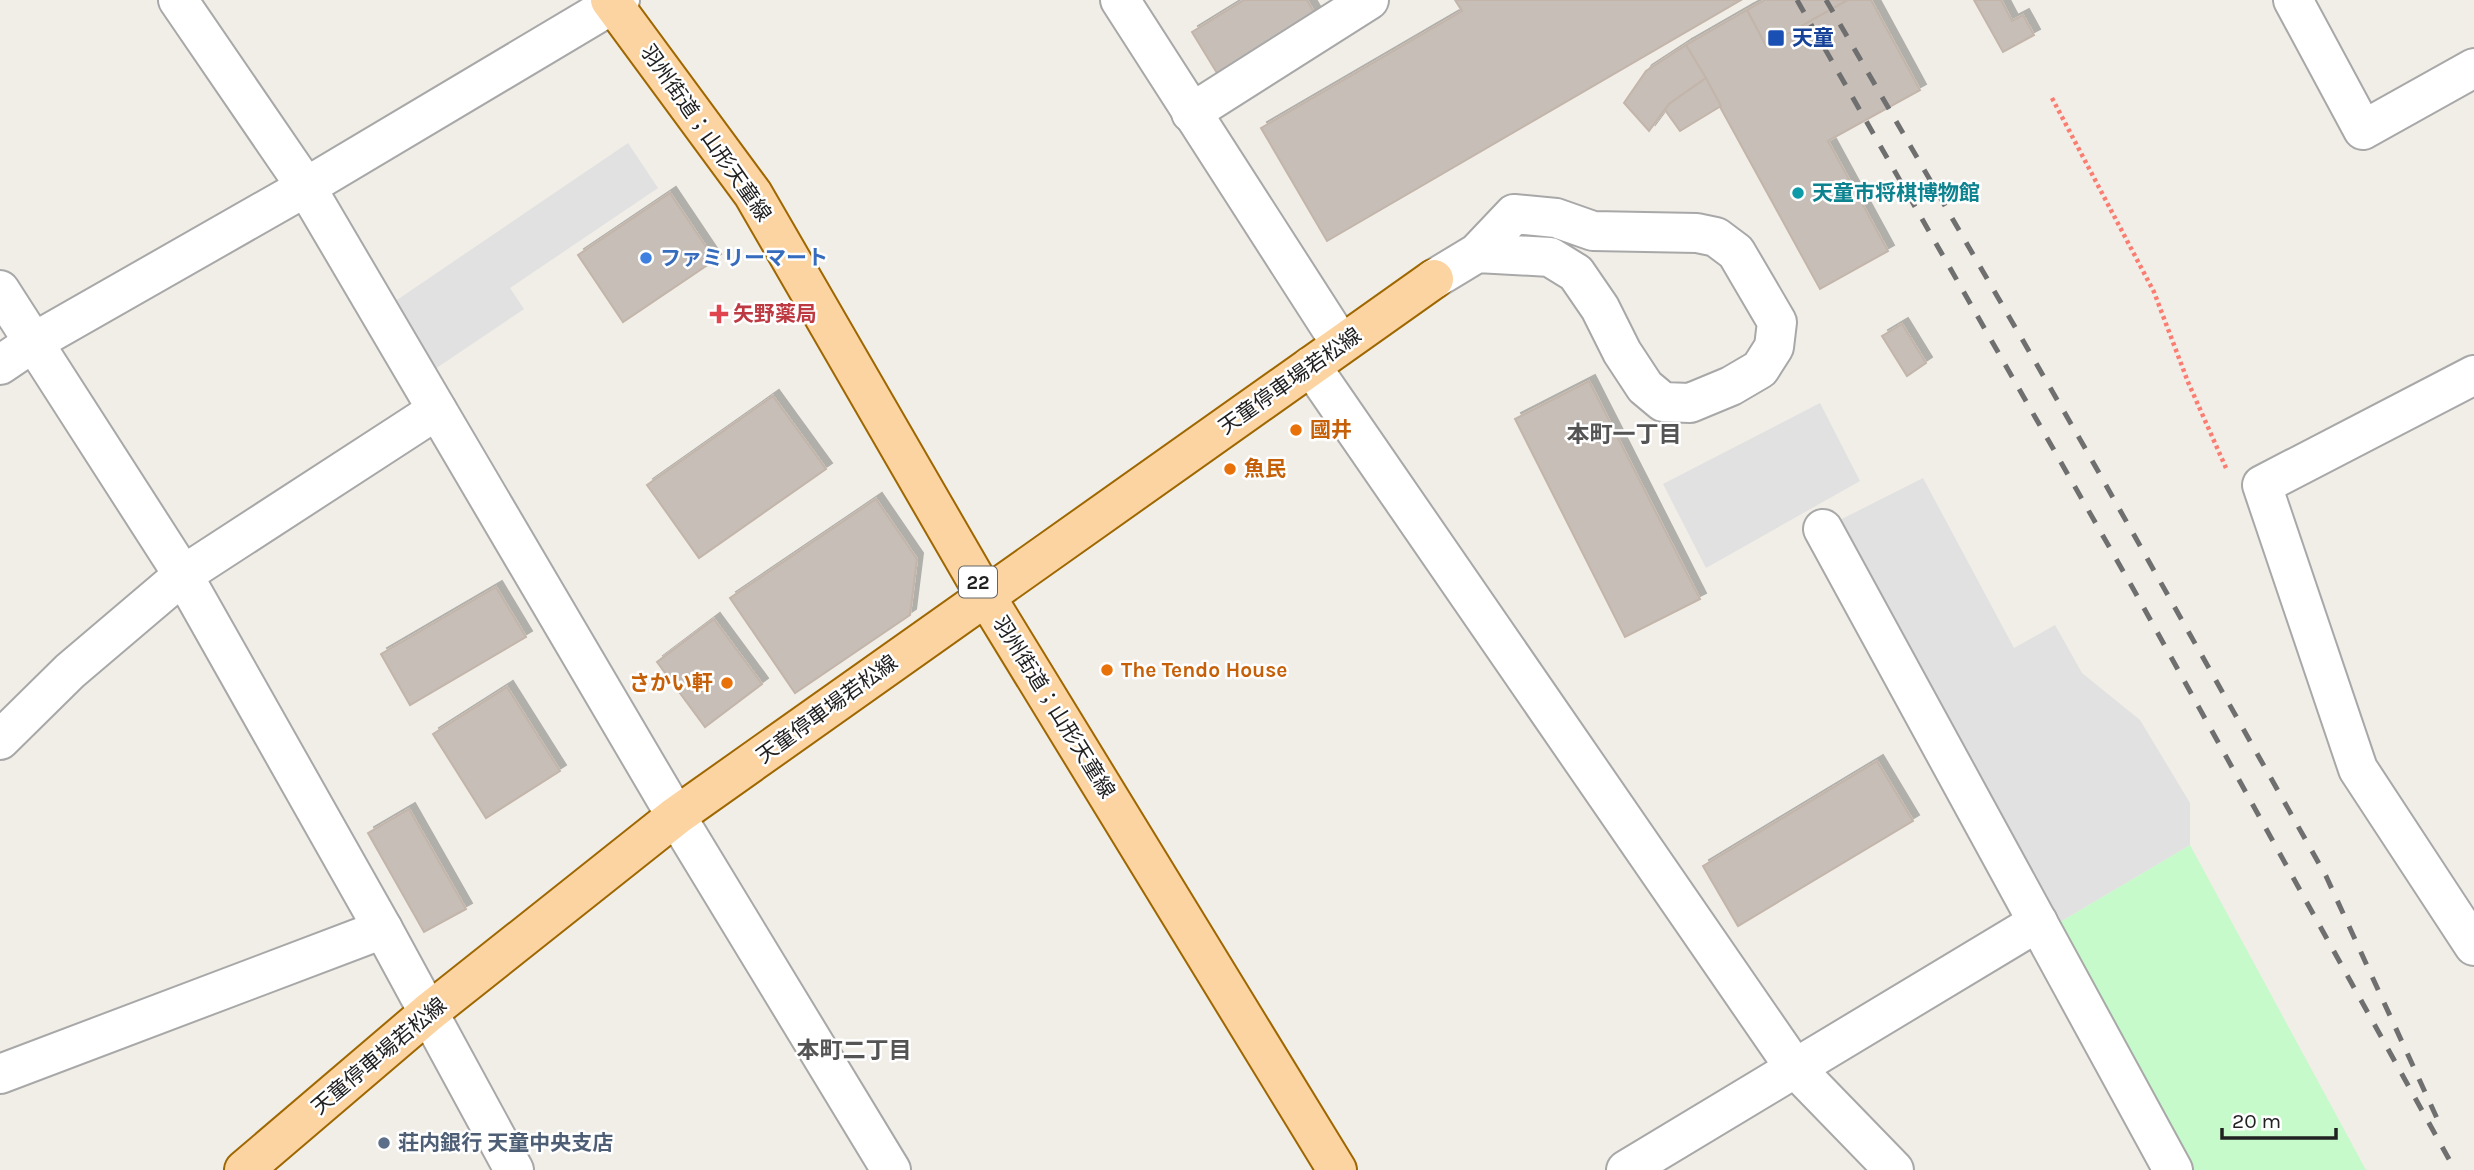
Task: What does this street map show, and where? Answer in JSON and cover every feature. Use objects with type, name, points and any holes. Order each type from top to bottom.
[{"type":"main road","name":"羽州街道；山形天童線","points":[[614,1],[753,194],[985,596],[1337,1170]]},
{"type":"main road","name":"天童停車場若松線","points":[[244,1170],[428,1013],[676,816],[1434,279]]},
{"type":"street","points":[[178,0],[306,187],[676,816],[891,1170]]},
{"type":"street","points":[[1120,0],[1191,114],[1326,355],[1794,1067],[1895,1170]]},
{"type":"street","points":[[1191,114],[1369,0]]},
{"type":"street","points":[[2293,0],[2363,130],[2474,68]]},
{"type":"street","points":[[0,365],[34,342],[306,187],[614,1]]},
{"type":"street","points":[[1434,279],[1478,253],[1514,214],[1556,218],[1593,231],[1696,233],[1716,237],[1736,252],[1777,322],[1774,346],[1760,369],[1731,387],[1690,403],[1663,402],[1644,387],[1622,352],[1600,307],[1576,272],[1550,257],[1478,253]]},
{"type":"street","points":[[0,290],[183,575],[383,929],[514,1170]]},
{"type":"street","points":[[2471,383],[2262,485],[2358,769],[2474,946]]},
{"type":"street","points":[[0,740],[70,671],[183,575],[438,410]]},
{"type":"street","points":[[1823,529],[2173,1170]]},
{"type":"street","points":[[1626,1170],[2038,922]]},
{"type":"street","points":[[0,1074],[383,929]]},
{"type":"green space","points":[[2190,845],[2366,1170],[2192,1170],[2055,925]]},
{"type":"shaded area","points":[[628,143],[658,188],[510,288],[524,309],[435,369],[391,304]]},
{"type":"shaded area","points":[[1820,403],[1860,481],[1706,568],[1663,484]]},
{"type":"shaded area","points":[[1923,478],[2014,648],[2055,625],[2082,673],[2140,720],[2190,803],[2190,845],[2055,925],[1836,522]]},
{"type":"building","points":[[1244,0],[1307,0],[1318,19],[1220,78],[1192,32]]},
{"type":"building","points":[[1455,0],[1741,0],[1327,241],[1261,128],[1462,11]]},
{"type":"building","points":[[1765,0],[1848,0],[1766,46],[1747,10]]},
{"type":"building","points":[[1848,0],[1871,0],[1920,90],[1828,141],[1888,251],[1820,289],[1686,45],[1747,10],[1766,46]]},
{"type":"building","points":[[1974,0],[2001,0],[2012,21],[2023,15],[2034,35],[2003,52]]},
{"type":"building","points":[[1686,45],[1706,78],[1669,104],[1649,131],[1624,103],[1646,71]]},
{"type":"building","points":[[1706,78],[1721,106],[1680,131],[1665,110],[1669,104]]},
{"type":"building","name":"ファミリーマート","points":[[670,193],[715,260],[623,322],[578,255]]},
{"type":"building","points":[[1902,324],[1926,363],[1907,376],[1882,336]]},
{"type":"building","points":[[1589,381],[1700,599],[1625,637],[1515,419]]},
{"type":"building","points":[[773,396],[826,469],[699,558],[647,485]]},
{"type":"building","points":[[876,499],[917,559],[910,615],[795,693],[730,598]]},
{"type":"building","points":[[496,587],[526,637],[410,705],[381,654]]},
{"type":"building","points":[[714,619],[762,684],[705,727],[657,662]]},
{"type":"building","points":[[507,687],[560,771],[486,818],[433,734]]},
{"type":"building","points":[[1877,761],[1913,821],[1738,926],[1703,866]]},
{"type":"building","points":[[409,809],[466,909],[424,932],[368,833]]},
{"type":"railway","points":[[1797,0],[2135,592],[2455,1170]]},
{"type":"railway","points":[[1826,0],[2085,448],[2326,876],[2441,1127]]},
{"type":"place","name":"天童","points":[[1776,38]]},
{"type":"place","name":"天童市将棋博物館","points":[[1798,193]]},
{"type":"place","name":"ファミリーマート","points":[[646,258]]},
{"type":"place","name":"矢野薬局","points":[[719,314]]},
{"type":"place","name":"國井","points":[[1296,430]]},
{"type":"place","name":"魚民","points":[[1230,469]]},
{"type":"place","name":"The Tendo House","points":[[1107,670]]},
{"type":"place","name":"さかい軒","points":[[727,683]]},
{"type":"place","name":"荘内銀行 天童中央支店","points":[[384,1143]]},
{"type":"district","name":"本町一丁目","points":[[1624,434]]},
{"type":"district","name":"本町二丁目","points":[[854,1050]]}]
